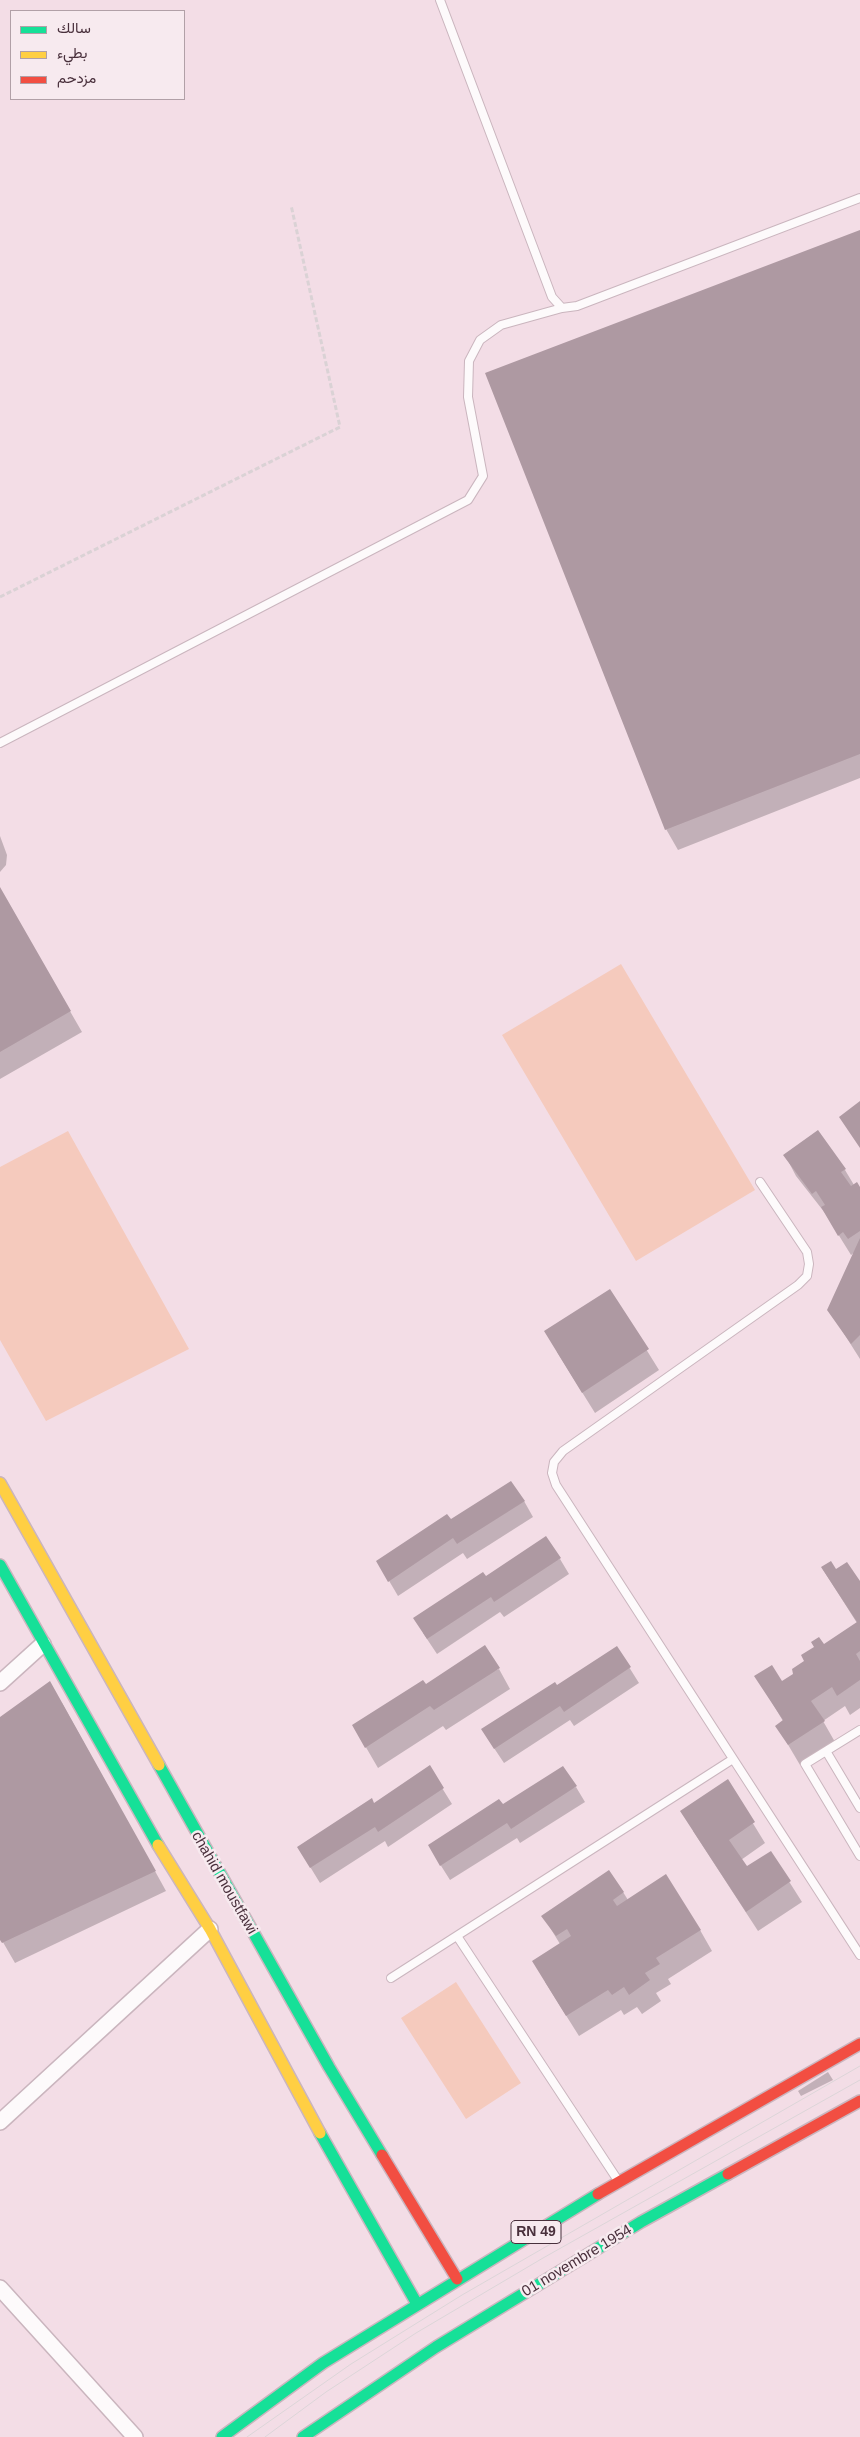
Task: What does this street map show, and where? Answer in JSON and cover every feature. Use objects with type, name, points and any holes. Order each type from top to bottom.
[{"type":"main road","name":"chahid moustfawi","points":[[0,1483],[329,2067],[457,2279]]},
{"type":"main road","points":[[0,1565],[143,1821],[210,1930],[304,2106],[417,2304]]},
{"type":"main road","name":"RN 49","points":[[222,2437],[324,2363],[457,2279],[620,2182],[860,2044]]},
{"type":"main road","name":"01 novembre 1954","points":[[303,2437],[436,2347],[641,2222],[860,2100]]},
{"type":"street","points":[[0,1683],[43,1644]]},
{"type":"street","points":[[0,2122],[210,1930]]},
{"type":"street","points":[[0,2288],[135,2437]]},
{"type":"lane","points":[[440,0],[552,297],[562,308]]},
{"type":"lane","points":[[0,743],[468,500],[483,476],[468,397],[469,361],[480,340],[501,325],[562,308],[577,306],[860,198]]},
{"type":"lane","points":[[760,1182],[807,1252],[809,1264],[807,1276],[798,1285],[563,1451],[554,1462],[552,1474],[556,1486],[860,1955]]},
{"type":"lane","points":[[860,1730],[805,1764],[860,1856]]},
{"type":"lane","points":[[826,1751],[860,1808]]},
{"type":"lane","points":[[391,1978],[733,1759]]},
{"type":"lane","points":[[458,1936],[620,2182]]},
{"type":"path","points":[[0,597],[340,427],[291,206]]},
{"type":"shaded area","points":[[621,964],[755,1190],[636,1261],[502,1035]]},
{"type":"shaded area","points":[[68,1131],[189,1349],[46,1421],[0,1340],[0,1167]]},
{"type":"shaded area","points":[[456,1982],[521,2083],[466,2119],[401,2018]]},
{"type":"building","points":[[860,230],[860,754],[665,830],[485,373]]},
{"type":"building","points":[[0,887],[71,1011],[0,1052]]},
{"type":"building","points":[[860,1101],[860,1148],[839,1117]]},
{"type":"building","points":[[818,1130],[846,1169],[841,1172],[851,1186],[857,1182],[860,1187],[860,1231],[848,1239],[843,1232],[838,1236],[821,1207],[825,1205],[816,1191],[812,1194],[783,1155]]},
{"type":"building","points":[[860,1238],[860,1335],[851,1344],[827,1310]]},
{"type":"building","points":[[610,1289],[649,1349],[582,1393],[544,1331]]},
{"type":"building","points":[[511,1481],[525,1501],[457,1544],[453,1538],[388,1582],[376,1561],[447,1514],[451,1519]]},
{"type":"building","points":[[546,1536],[561,1558],[494,1602],[491,1597],[427,1639],[413,1618],[483,1572],[486,1576]]},
{"type":"building","points":[[831,1561],[836,1569],[847,1562],[860,1581],[860,1651],[856,1654],[860,1661],[860,1680],[837,1696],[832,1687],[811,1701],[825,1721],[788,1745],[775,1726],[783,1720],[754,1676],[772,1665],[782,1681],[793,1674],[792,1669],[804,1661],[801,1655],[814,1647],[811,1642],[819,1637],[824,1644],[857,1622],[821,1567]]},
{"type":"building","points":[[485,1645],[500,1668],[434,1710],[430,1706],[365,1748],[352,1725],[423,1680],[426,1684]]},
{"type":"building","points":[[617,1646],[631,1667],[564,1712],[560,1706],[494,1749],[481,1729],[555,1682],[557,1685]]},
{"type":"building","points":[[50,1681],[156,1871],[2,1943],[0,1940],[0,1717]]},
{"type":"building","points":[[430,1765],[444,1788],[378,1832],[375,1827],[310,1868],[297,1847],[372,1798],[374,1803]]},
{"type":"building","points":[[563,1766],[577,1786],[511,1829],[507,1823],[440,1866],[428,1845],[499,1799],[503,1804]]},
{"type":"building","points":[[728,1779],[755,1822],[729,1840],[747,1866],[771,1851],[791,1881],[746,1912],[680,1811]]},
{"type":"building","points":[[609,1870],[624,1892],[613,1900],[617,1906],[666,1874],[701,1930],[656,1958],[660,1964],[645,1973],[650,1980],[629,1995],[624,1987],[612,1995],[608,1990],[566,2016],[532,1961],[571,1936],[567,1929],[556,1936],[541,1916]]},
{"type":"tram line","points":[[247,2437],[351,2364],[462,2295],[860,2066]]},
{"type":"tram line","points":[[265,2437],[326,2392],[416,2333],[543,2258],[860,2080]]},
{"type":"traffic: fast","points":[[0,1565],[158,1845]]},
{"type":"traffic: fast","points":[[159,1765],[329,2067],[382,2155]]},
{"type":"traffic: fast","points":[[320,2133],[417,2304]]},
{"type":"traffic: fast","points":[[303,2437],[436,2347],[641,2222],[728,2174]]},
{"type":"traffic: fast","points":[[222,2437],[323,2363],[598,2194]]},
{"type":"traffic: slow","points":[[0,1483],[159,1765]]},
{"type":"traffic: slow","points":[[158,1845],[210,1929],[320,2133]]},
{"type":"traffic: jam","points":[[598,2194],[860,2044]]},
{"type":"traffic: jam","points":[[728,2174],[860,2101]]},
{"type":"traffic: jam","points":[[382,2155],[457,2279]]}]
